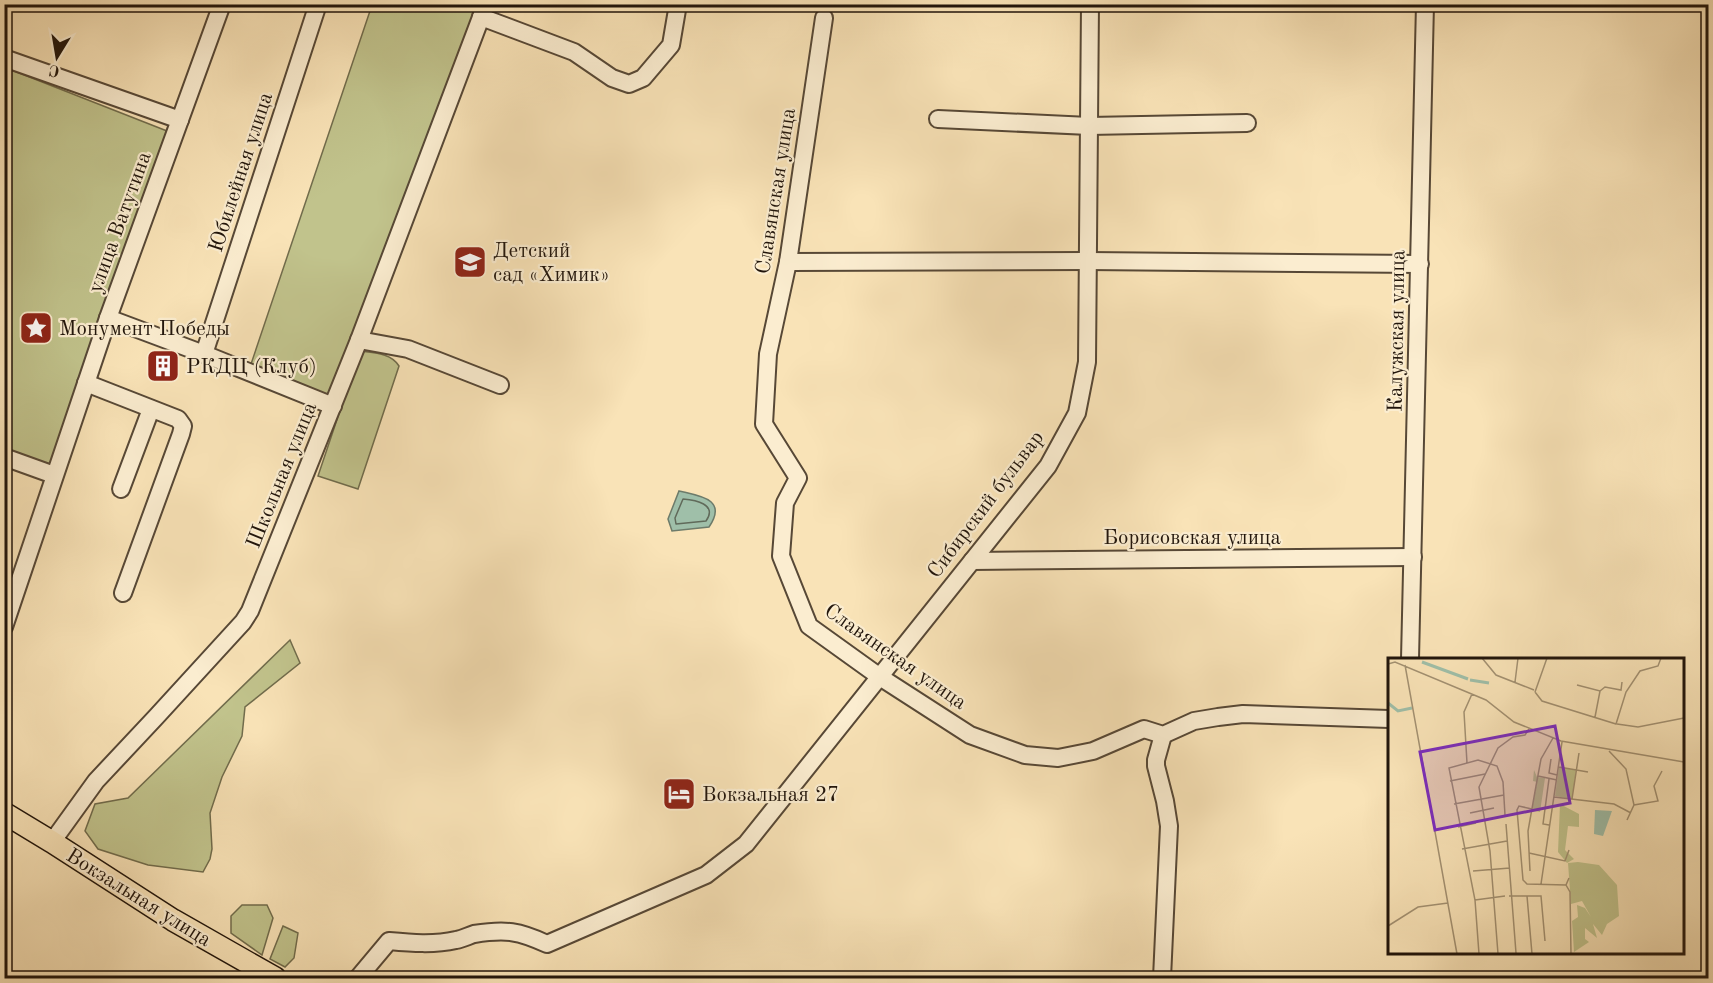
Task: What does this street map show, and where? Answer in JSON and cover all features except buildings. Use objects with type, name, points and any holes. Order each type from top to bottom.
[{"type":"main road","name":"Вокзальная улица","points":[[4,813],[173,920],[275,978]]},
{"type":"street","name":"улица Ватутина","points":[[4,627],[108,318],[222,4]]},
{"type":"street","name":"Юбилейная улица","points":[[204,354],[318,4]]},
{"type":"street","points":[[484,11],[574,52],[612,78],[629,84],[643,78],[671,45],[678,4]]},
{"type":"street","name":"Сибирский бульвар","points":[[358,978],[389,941],[422,944],[508,930],[547,944],[706,875],[746,844],[1048,466],[1077,413],[1088,362],[1090,4]]},
{"type":"street","name":"Калужская улица","points":[[1410,658],[1425,4]]},
{"type":"street","name":"Школьная улица","points":[[52,842],[96,781],[164,709],[250,611],[359,340],[484,11]]},
{"type":"street","name":"Славянская улица","points":[[824,18],[788,262],[768,354],[764,424],[798,478],[785,503],[781,556],[809,626],[880,677],[970,735],[1025,755],[1058,758],[1093,752],[1144,729],[1163,735],[1194,721],[1243,714],[1388,719]]},
{"type":"street","points":[[4,58],[180,120]]},
{"type":"street","points":[[938,119],[1089,126],[1247,123]]},
{"type":"street","points":[[788,262],[1088,261],[1420,264]]},
{"type":"street","points":[[108,318],[333,406]]},
{"type":"street","points":[[359,340],[408,349],[500,386]]},
{"type":"street","points":[[86,383],[178,419],[183,430],[123,593]]},
{"type":"street","points":[[121,489],[151,409]]},
{"type":"street","points":[[4,457],[54,475]]},
{"type":"street","name":"Борисовская улица","points":[[972,561],[1413,557]]},
{"type":"street","points":[[1162,978],[1169,826],[1156,760],[1163,735]]},
{"type":"green space","points":[[477,4],[481,6],[331,404],[249,370],[372,5]]},
{"type":"green space","points":[[4,67],[167,131],[103,323],[51,468],[5,450]]},
{"type":"green space","points":[[360,351],[387,356],[399,366],[358,489],[318,476]]},
{"type":"green space","points":[[290,640],[300,663],[245,707],[242,736],[222,777],[210,813],[212,849],[203,872],[148,865],[98,849],[85,831],[95,804],[128,798]]},
{"type":"green space","points":[[242,905],[267,905],[273,918],[262,955],[231,933],[231,916]]},
{"type":"green space","points":[[283,926],[298,933],[294,958],[285,967],[270,959]]},
{"type":"water","points":[[679,491],[709,500],[715,510],[709,527],[672,531],[668,519]]},
{"type":"place","name":"Детский сад «Химик»","points":[[470,262]]},
{"type":"place","name":"Монумент Победы","points":[[36,328]]},
{"type":"place","name":"РКДЦ (Клуб)","points":[[163,366]]},
{"type":"place","name":"Вокзальная 27","points":[[679,794]]}]
